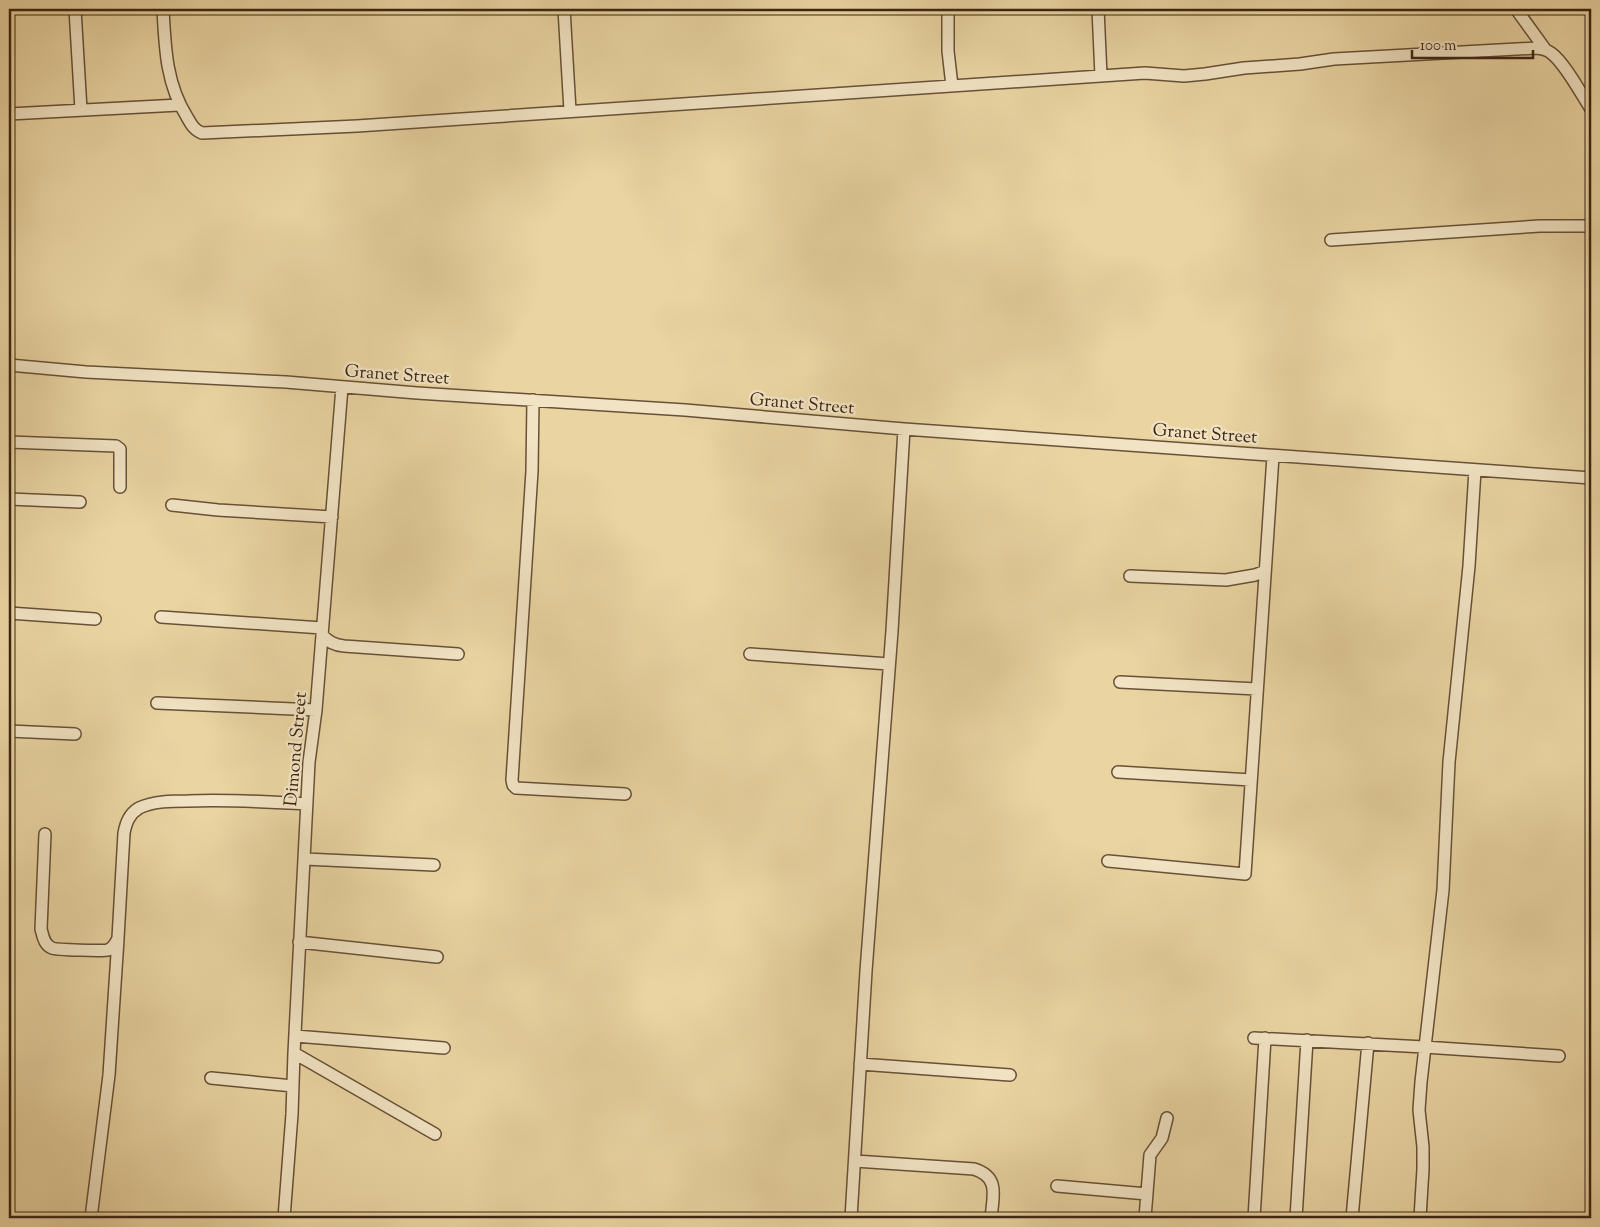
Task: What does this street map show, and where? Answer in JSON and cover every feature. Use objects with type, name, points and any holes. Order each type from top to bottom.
[{"type":"street","points":[[75,9],[81,110]]},
{"type":"street","points":[[163,9],[167,67],[172,86],[179,105],[195,129],[202,132],[357,126],[1145,73],[1184,76],[1334,59],[1545,49]]},
{"type":"street","points":[[564,9],[570,111]]},
{"type":"street","points":[[948,9],[948,51],[952,86]]},
{"type":"street","points":[[1098,9],[1101,76]]},
{"type":"street","points":[[1516,9],[1545,49],[1553,54],[1562,64],[1591,109]]},
{"type":"street","points":[[9,114],[179,105]]},
{"type":"street","points":[[1331,240],[1540,226],[1591,226]]},
{"type":"street","name":"Granet Street","points":[[9,365],[86,372],[286,382],[684,410],[904,429],[1591,478]]},
{"type":"street","name":"Dimond Street","points":[[284,1218],[292,1114],[309,762],[316,710],[342,387]]},
{"type":"street","points":[[533,400],[532,471],[519,658],[513,785],[516,788],[626,794]]},
{"type":"street","points":[[851,1218],[866,971],[904,429]]},
{"type":"street","points":[[9,442],[116,446],[120,449],[120,487]]},
{"type":"street","points":[[1108,861],[1245,874],[1273,456]]},
{"type":"street","points":[[1420,1218],[1423,1147],[1419,1110],[1424,1046],[1443,890],[1449,762],[1469,566],[1475,470]]},
{"type":"street","points":[[9,499],[80,502]]},
{"type":"street","points":[[172,505],[218,510],[332,516]]},
{"type":"street","points":[[1130,576],[1226,580],[1255,576],[1265,571]]},
{"type":"street","points":[[9,613],[96,619]]},
{"type":"street","points":[[161,617],[322,631],[329,642],[344,646],[458,654]]},
{"type":"street","points":[[750,654],[889,664]]},
{"type":"street","points":[[1120,682],[1257,689]]},
{"type":"street","points":[[157,704],[316,710]]},
{"type":"street","points":[[9,731],[75,734]]},
{"type":"street","points":[[1118,772],[1251,780]]},
{"type":"street","points":[[90,1218],[110,1075],[126,823],[131,814],[140,808],[169,801],[198,800],[307,804]]},
{"type":"street","points":[[45,834],[41,929],[44,941],[52,948],[100,951],[109,950],[115,945],[118,938]]},
{"type":"street","points":[[305,859],[434,865]]},
{"type":"street","points":[[299,942],[437,957]]},
{"type":"street","points":[[295,1036],[444,1048]]},
{"type":"street","points":[[1254,1218],[1259,1038],[1424,1046],[1559,1056]]},
{"type":"street","points":[[1296,1218],[1307,1040]]},
{"type":"street","points":[[1352,1218],[1368,1043]]},
{"type":"street","points":[[294,1053],[436,1134]]},
{"type":"street","points":[[860,1064],[1010,1075]]},
{"type":"street","points":[[211,1078],[293,1086]]},
{"type":"street","points":[[1145,1218],[1150,1155],[1162,1138],[1167,1118]]},
{"type":"street","points":[[854,1161],[974,1169],[983,1172],[990,1177],[992,1184],[991,1218]]},
{"type":"street","points":[[1057,1186],[1147,1194]]}]
